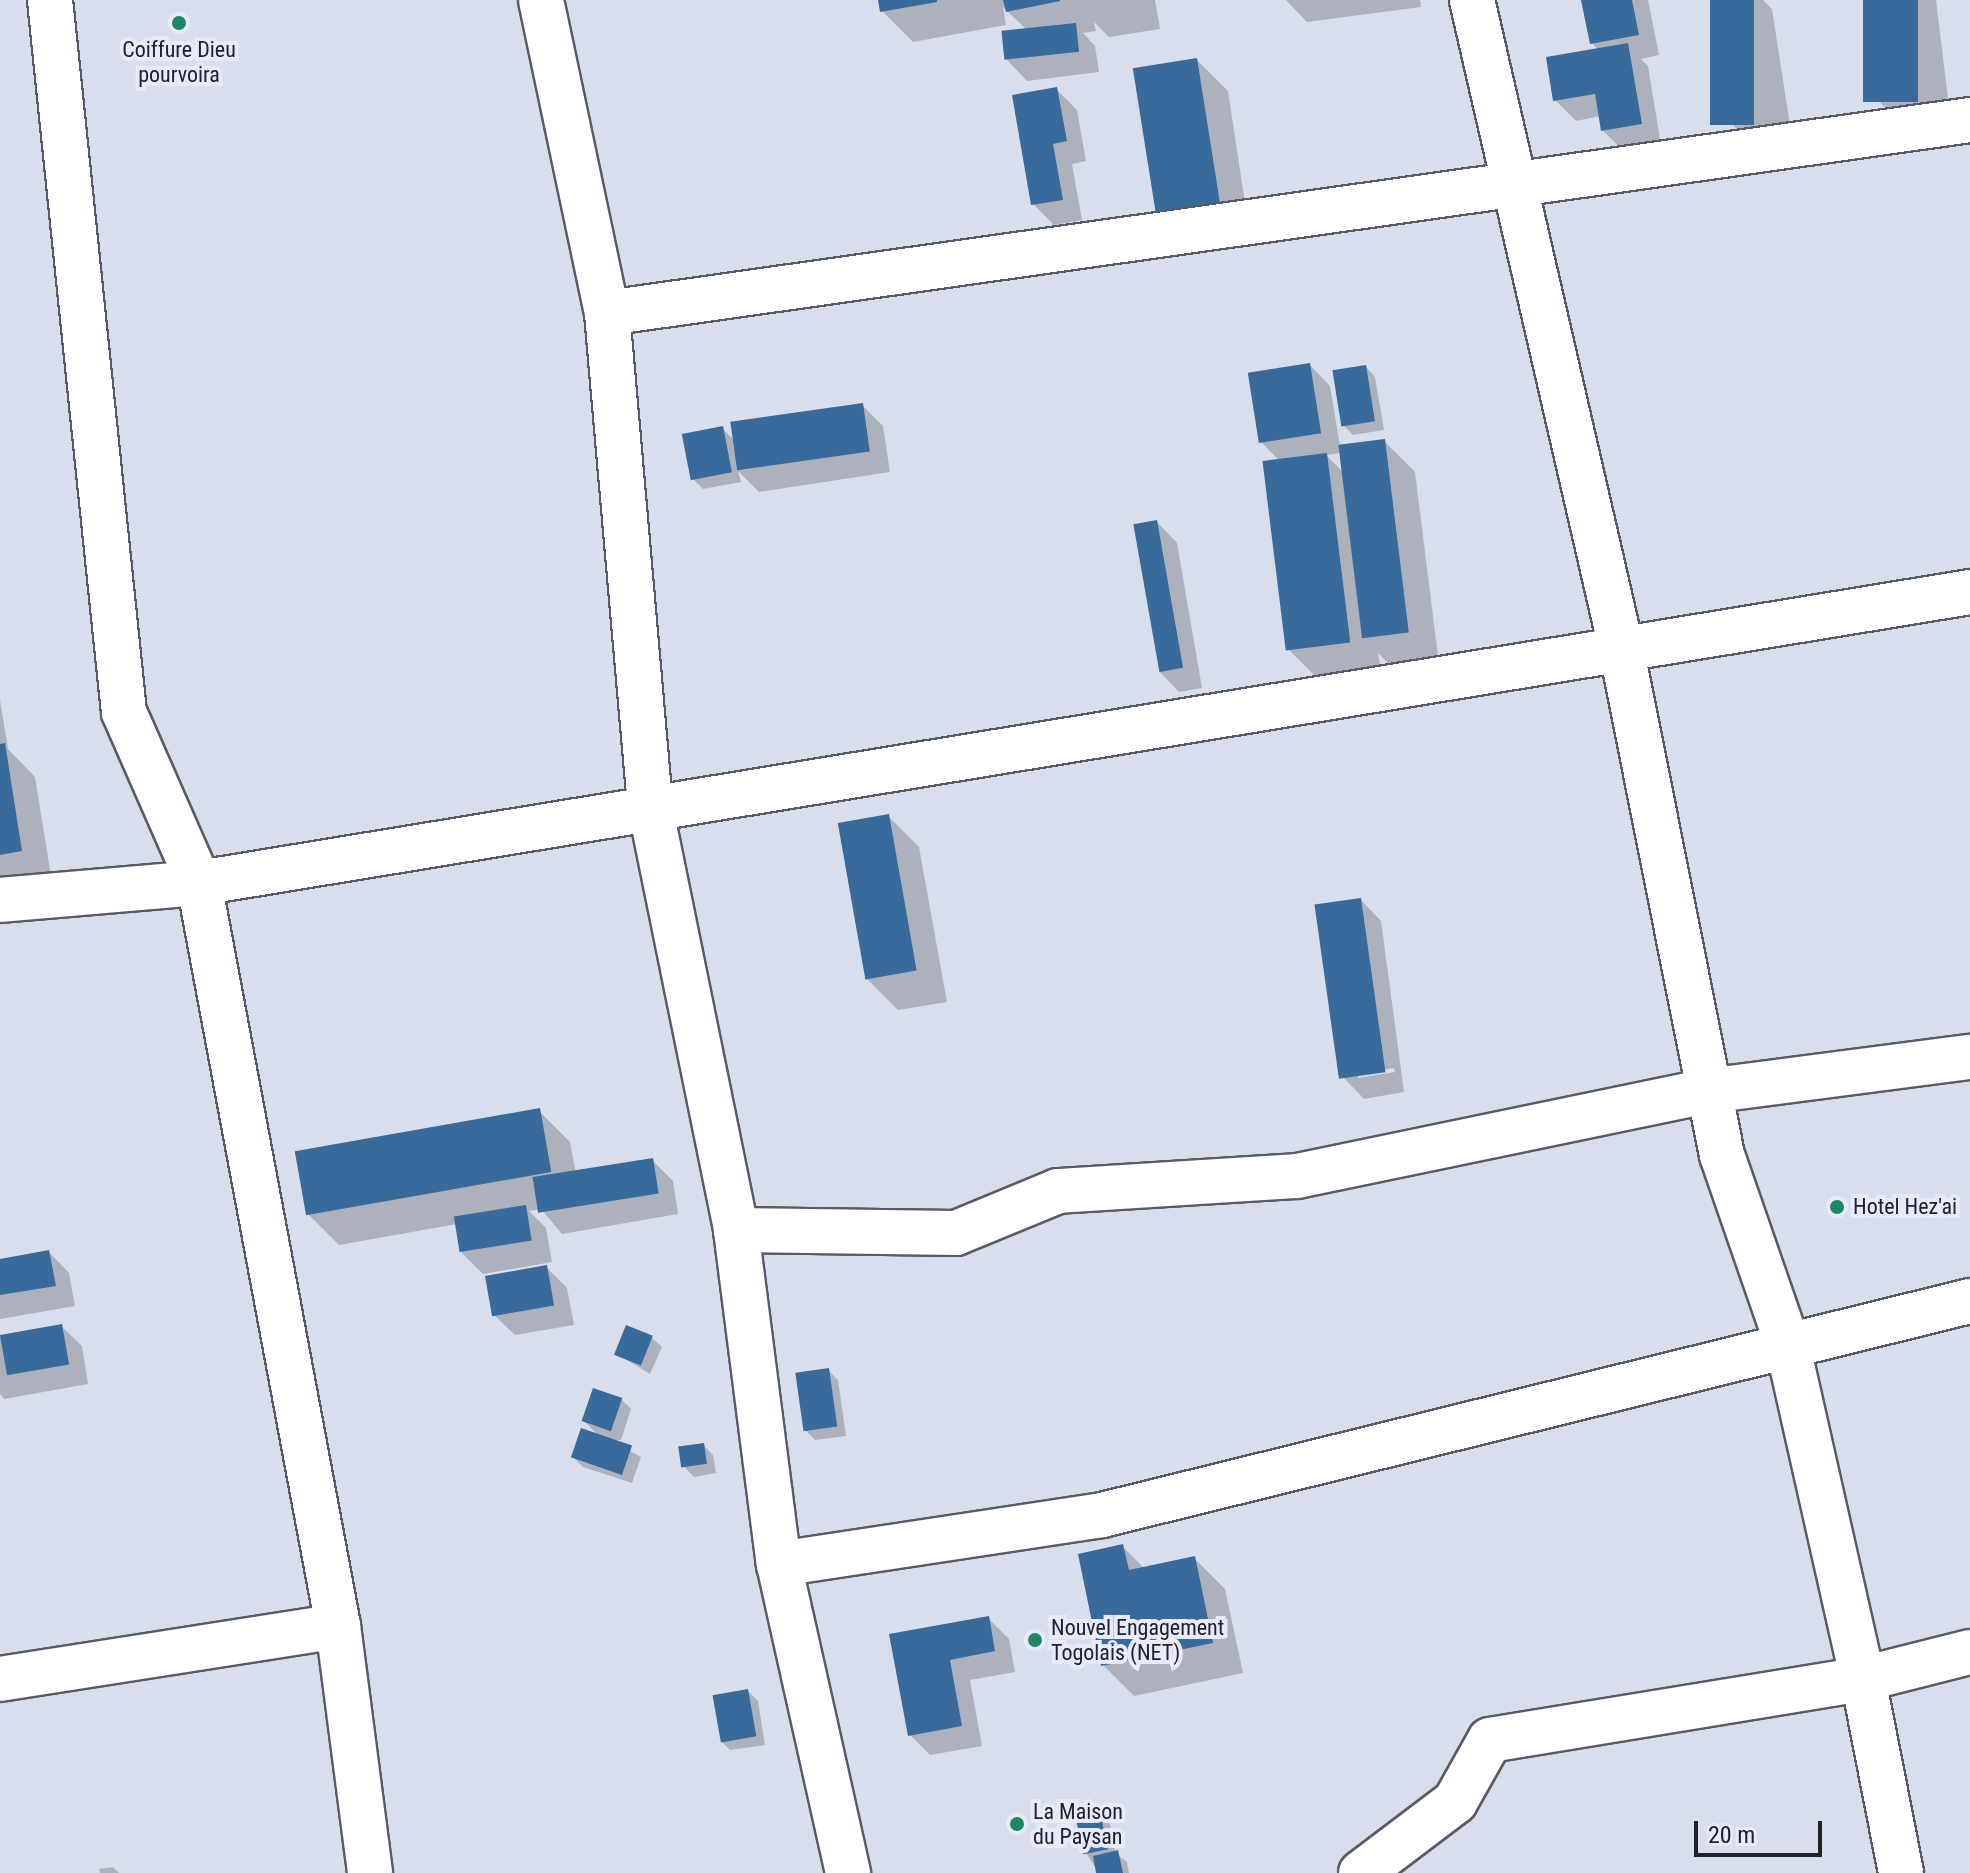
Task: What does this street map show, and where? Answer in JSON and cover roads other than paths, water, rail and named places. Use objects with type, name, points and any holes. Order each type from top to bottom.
[{"type":"street","points":[[50,0],[124,712],[199,883],[338,1626],[370,1873]]},
{"type":"street","points":[[541,0],[607,313],[651,811],[736,1230],[779,1564],[848,1873]]},
{"type":"street","points":[[1472,0],[1621,647],[1707,1091],[1734,1194],[1787,1343],[1863,1679],[1901,1873]]},
{"type":"street","points":[[607,313],[1513,182],[1970,120]]},
{"type":"street","points":[[0,900],[199,883],[1970,592]]},
{"type":"street","points":[[736,1230],[956,1233],[1058,1191],[1297,1176],[1707,1091],[1970,1057]]},
{"type":"street","points":[[779,1564],[1102,1515],[1787,1343],[1970,1301]]},
{"type":"street","points":[[0,1679],[338,1626]]},
{"type":"street","points":[[1361,1873],[1455,1802],[1490,1740],[1863,1679],[1970,1652]]},
{"type":"place","name":"Coiffure Dieu pourvoira","points":[[179,23]]},
{"type":"place","name":"Hotel Hez'ai","points":[[1837,1207]]},
{"type":"place","name":"Nouvel Engagement Togolais (NET)","points":[[1035,1640]]},
{"type":"place","name":"La Maison du Paysan","points":[[1017,1824]]}]
